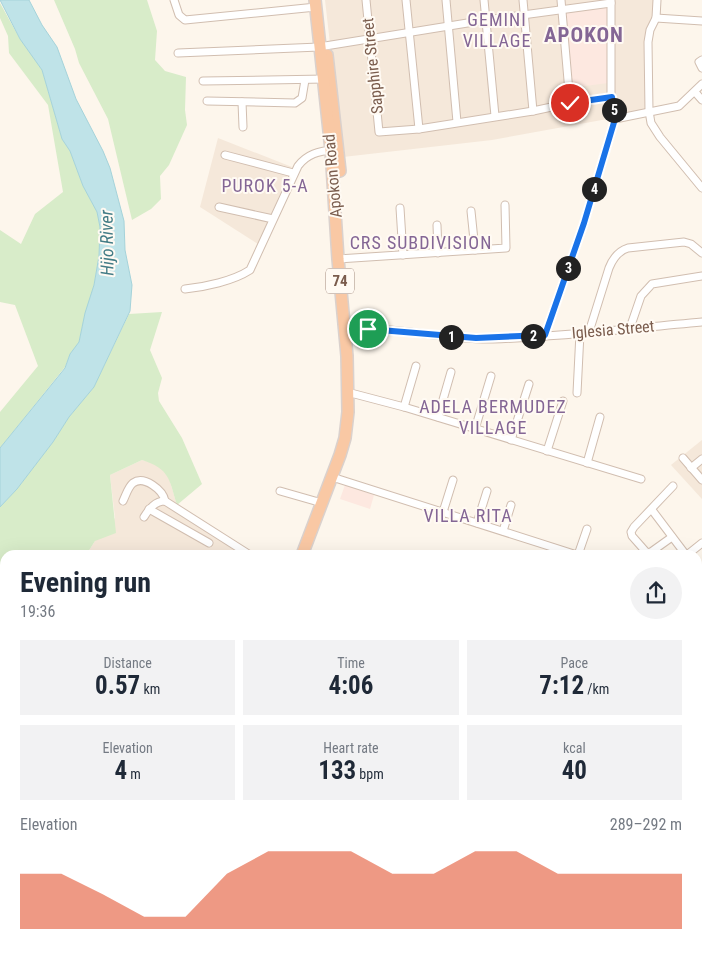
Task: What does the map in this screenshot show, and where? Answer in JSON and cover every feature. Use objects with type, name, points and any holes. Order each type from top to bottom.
[{"type":"highway","name":"Apokon Road","points":[[311,550],[345,438],[351,393],[347,356],[348,328],[335,150],[317,2]]},
{"type":"highway","name":"Apokon Road","points":[[304,550],[334,478]]},
{"type":"street","points":[[174,0],[179,15],[185,20],[317,2]]},
{"type":"street","name":"Sapphire Street","points":[[366,0],[379,132],[419,128]]},
{"type":"street","points":[[406,0],[419,128],[612,97]]},
{"type":"street","points":[[446,0],[457,122]]},
{"type":"street","points":[[484,0],[496,116]]},
{"type":"street","points":[[523,0],[533,111]]},
{"type":"street","points":[[561,0],[570,103]]},
{"type":"street","points":[[657,0],[656,18],[649,34],[651,123],[702,188]]},
{"type":"street","points":[[178,53],[322,46],[611,2],[612,97],[615,119],[584,223],[545,335]]},
{"type":"street","points":[[656,18],[702,21]]},
{"type":"street","points":[[702,60],[699,62],[702,68]]},
{"type":"street","points":[[203,81],[327,79]]},
{"type":"street","points":[[207,101],[298,102],[302,98],[305,80]]},
{"type":"street","points":[[615,119],[650,110],[662,110],[679,106],[702,84]]},
{"type":"street","points":[[694,92],[702,100]]},
{"type":"street","points":[[242,102],[243,127]]},
{"type":"street","points":[[185,290],[212,284],[250,270],[293,173],[307,157],[335,150]]},
{"type":"street","points":[[225,155],[293,173]]},
{"type":"street","points":[[342,259],[506,248],[505,205]]},
{"type":"street","points":[[219,207],[272,219]]},
{"type":"street","points":[[400,208],[404,255]]},
{"type":"street","points":[[471,211],[475,250]]},
{"type":"street","points":[[437,225],[438,253]]},
{"type":"street","points":[[589,332],[609,268],[622,250],[676,241],[691,244],[702,253]]},
{"type":"street","points":[[630,328],[641,296],[652,284],[702,276]]},
{"type":"street","name":"Iglesia Street","points":[[348,328],[394,330],[476,338],[580,333],[702,322]]},
{"type":"street","points":[[577,393],[580,333]]},
{"type":"street","points":[[404,407],[416,366]]},
{"type":"street","points":[[438,418],[451,372]]},
{"type":"street","points":[[475,429],[490,376]]},
{"type":"street","points":[[511,440],[529,384]]},
{"type":"street","points":[[351,393],[404,407],[641,479]]},
{"type":"street","points":[[547,451],[563,401]]},
{"type":"street","points":[[587,463],[600,417]]},
{"type":"street","points":[[683,458],[702,480]]},
{"type":"street","points":[[691,468],[702,458]]},
{"type":"street","points":[[334,478],[562,550]]},
{"type":"street","points":[[443,512],[453,480]]},
{"type":"street","points":[[123,501],[132,484],[141,481],[155,486],[162,493],[165,500],[242,550]]},
{"type":"street","points":[[643,550],[631,532],[673,486]]},
{"type":"street","points":[[280,491],[322,503]]},
{"type":"street","points":[[477,523],[487,491]]},
{"type":"street","points":[[144,517],[150,509],[160,501],[165,500]]},
{"type":"street","points":[[503,531],[511,505]]},
{"type":"street","points":[[150,509],[210,543]]},
{"type":"street","points":[[652,510],[682,550]]},
{"type":"street","points":[[580,550],[587,529]]},
{"type":"street","points":[[654,550],[672,537]]},
{"type":"shaded area","points":[[325,0],[658,0],[648,34],[647,115],[613,118],[492,140],[343,157]]},
{"type":"shaded area","points":[[607,7],[608,83],[570,88],[564,13]]},
{"type":"shaded area","points":[[218,138],[292,167],[258,244],[200,207]]},
{"type":"shaded area","points":[[702,440],[702,499],[671,465]]},
{"type":"shaded area","points":[[142,460],[157,464],[168,475],[177,505],[241,550],[89,550],[115,518],[110,475]]},
{"type":"shaded area","points":[[345,485],[374,495],[370,509],[340,499]]},
{"type":"green space","points":[[54,0],[147,0],[157,31],[155,60],[165,71],[186,77],[185,110],[187,125],[169,165],[160,176],[161,199],[151,209],[132,220],[108,119],[79,63]]},
{"type":"green space","points":[[0,3],[20,39],[42,70],[62,139],[70,151],[83,186],[97,212],[100,227],[99,256],[94,285],[79,342],[70,354],[65,367],[0,448],[0,412],[38,366],[15,305],[0,302],[0,230],[21,244],[35,214],[63,192],[48,105],[9,53],[8,36],[0,18]]},
{"type":"green space","points":[[162,312],[150,350],[162,378],[158,393],[159,401],[182,438],[202,484],[177,505],[167,476],[158,467],[142,460],[110,475],[116,533],[95,541],[89,550],[0,550],[0,507],[17,489],[53,442],[69,417],[94,387],[129,314]]},
{"type":"water","name":"Hijo River","points":[[0,0],[29,0],[42,25],[57,47],[76,99],[110,168],[124,221],[125,250],[132,285],[130,311],[94,387],[69,417],[53,442],[17,489],[0,507],[0,448],[65,368],[70,354],[79,342],[85,313],[94,285],[99,256],[100,227],[97,212],[83,186],[70,151],[62,139],[42,70],[20,39]]},
{"type":"district","name":"GEMINI VILLAGE","points":[[497,30]]},
{"type":"district","name":"APOKON","points":[[584,35]]},
{"type":"district","name":"PUROK 5-A","points":[[265,186]]},
{"type":"district","name":"CRS SUBDIVISION","points":[[421,243]]},
{"type":"district","name":"ADELA BERMUDEZ VILLAGE","points":[[493,417]]},
{"type":"district","name":"VILLA RITA","points":[[468,516]]},
{"type":"route","points":[[368,329],[416,332],[457,338],[493,339],[545,335],[584,223],[615,119],[612,97],[570,103]]}]
